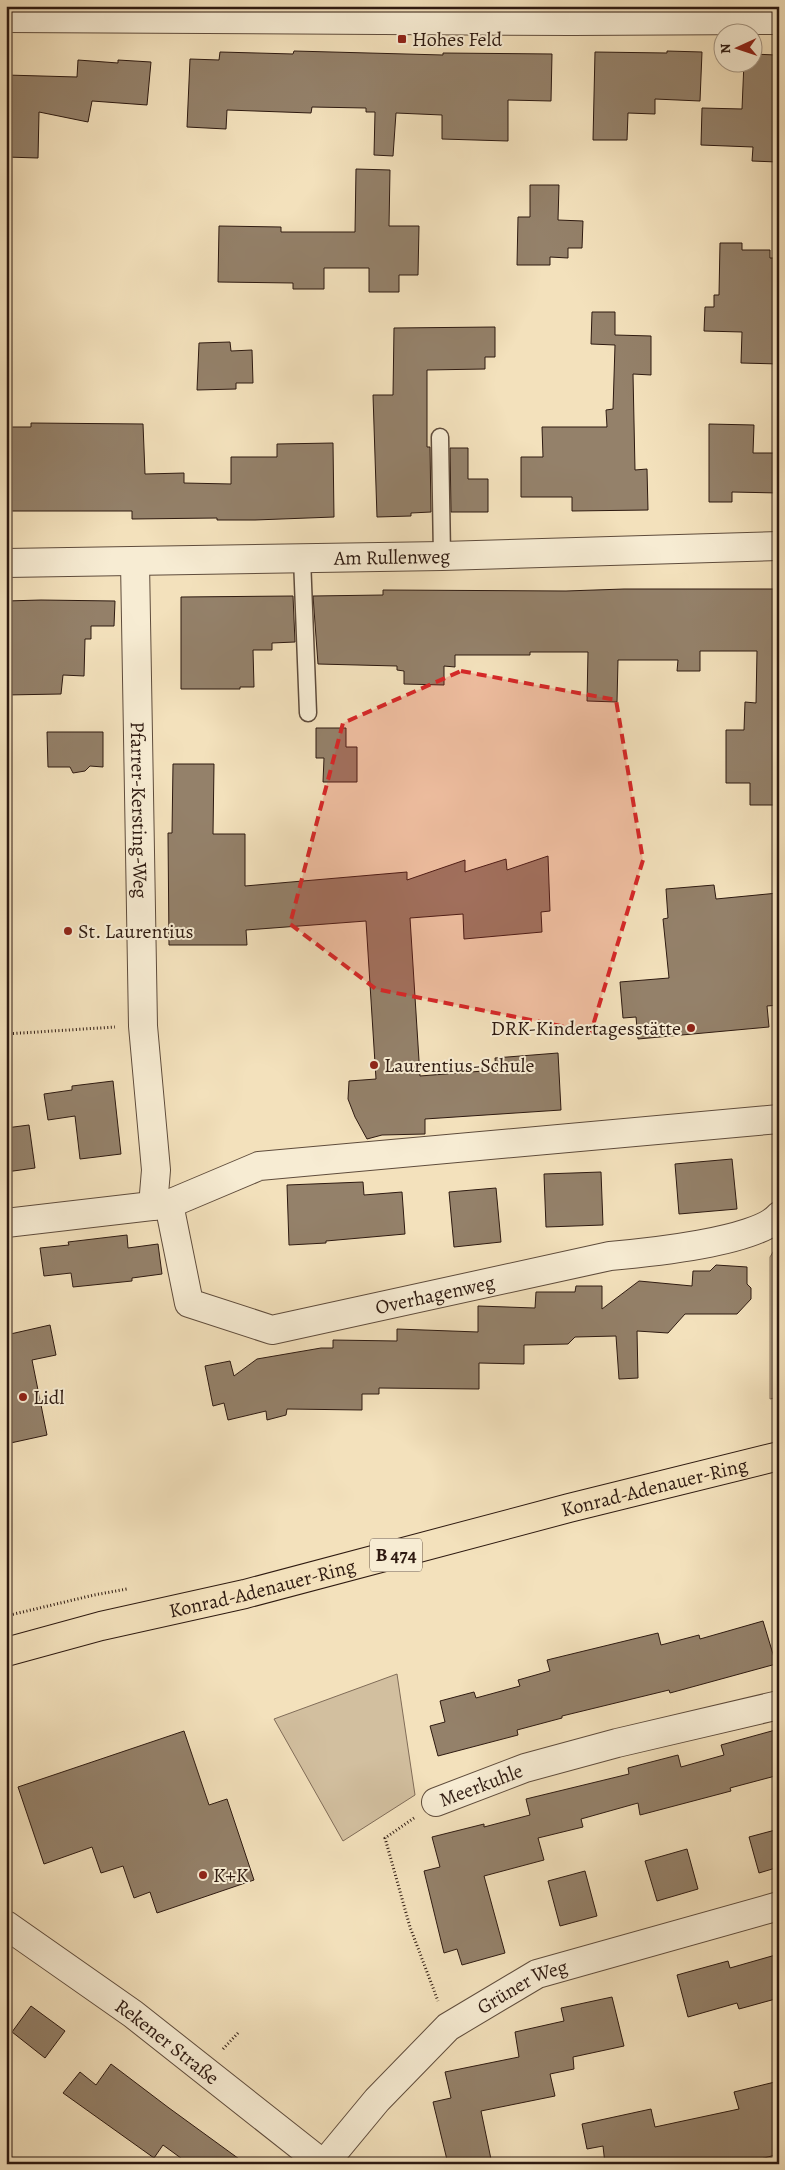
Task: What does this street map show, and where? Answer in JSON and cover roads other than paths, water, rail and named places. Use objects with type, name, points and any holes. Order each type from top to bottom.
[{"type":"main road","name":"Konrad-Adenauer-Ring","points":[[6,1652],[101,1626],[245,1594],[569,1508],[779,1456]]},
{"type":"street","points":[[6,18],[140,12],[554,13],[779,20]]},
{"type":"street","name":"Am Rullenweg","points":[[6,563],[135,562],[192,558],[442,556],[779,546]]},
{"type":"street","name":"Pfarrer-Kersting-Weg","points":[[135,562],[143,1026],[161,1205]]},
{"type":"street","points":[[6,1224],[161,1205],[259,1166],[779,1119]]},
{"type":"street","name":"Overhagenweg","points":[[161,1205],[189,1304],[272,1330],[591,1260],[656,1252],[745,1234],[773,1223],[779,1216]]},
{"type":"street","name":"Meerkuhle","points":[[436,1802],[525,1768],[617,1743],[779,1705]]},
{"type":"street","name":"Grüner Weg","points":[[324,2164],[377,2100],[448,2027],[537,1974],[779,1906]]},
{"type":"street","name":"Rekener Straße","points":[[6,1925],[133,2014],[324,2164]]},
{"type":"lane","points":[[440,437],[442,556]]},
{"type":"lane","points":[[302,558],[308,713]]},
{"type":"place","name":"Hohes Feld","points":[[402,39]]},
{"type":"place","name":"St. Laurentius","points":[[68,931]]},
{"type":"place","name":"DRK-Kindertagesstätte","points":[[691,1028]]},
{"type":"place","name":"Laurentius-Schule","points":[[374,1065]]},
{"type":"place","name":"Lidl","points":[[23,1397]]},
{"type":"place","name":"K+K","points":[[203,1875]]}]
